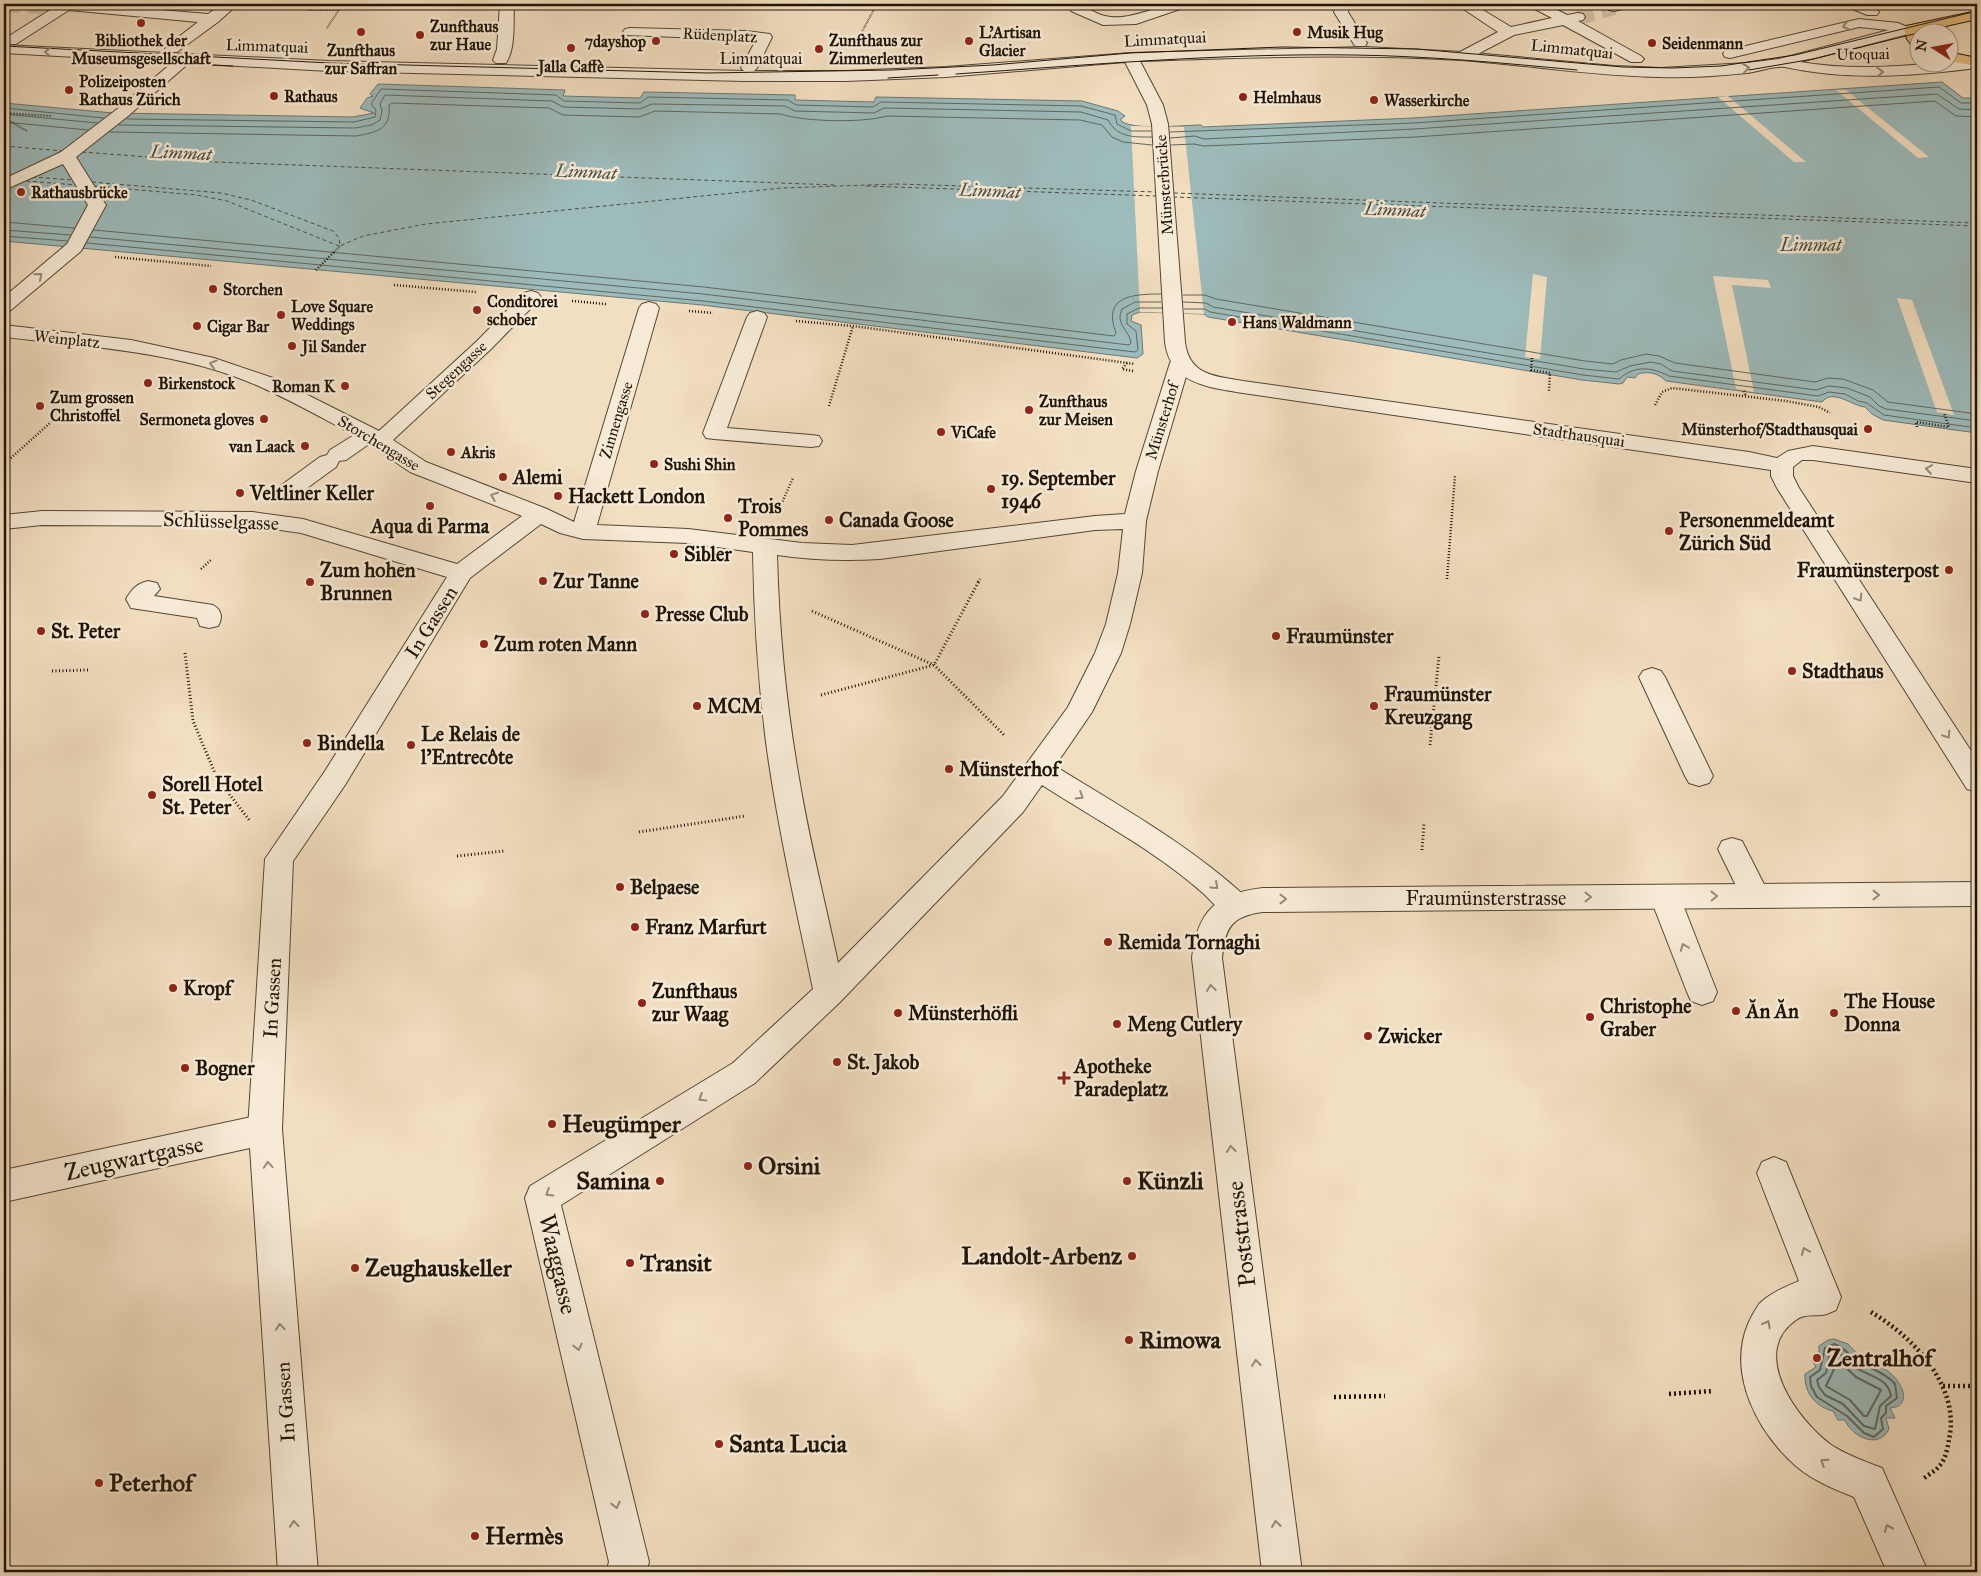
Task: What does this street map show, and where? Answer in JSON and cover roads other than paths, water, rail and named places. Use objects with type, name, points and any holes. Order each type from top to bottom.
[{"type":"main road","name":"Limmatquai","points":[[1944,22],[1977,15]]},
{"type":"main road","name":"Utoquai","points":[[1958,58],[1977,63]]},
{"type":"street","points":[[4,184],[67,156],[122,114],[213,19],[231,4]]},
{"type":"street","points":[[499,65],[504,49],[507,4]]},
{"type":"street","points":[[1343,4],[1341,12],[1362,47]]},
{"type":"street","points":[[1463,4],[1509,32]]},
{"type":"street","points":[[1536,4],[1572,18],[1661,73]]},
{"type":"street","points":[[1853,4],[1908,28]]},
{"type":"street","points":[[48,6],[69,5],[213,19]]},
{"type":"street","points":[[7,45],[69,5]]},
{"type":"street","points":[[1072,6],[1103,21],[1136,20],[1182,8]]},
{"type":"street","points":[[1463,56],[1509,32],[1572,18]]},
{"type":"street","name":"Limmatquai","points":[[1698,72],[1705,60],[1859,23],[1908,29]]},
{"type":"street","name":"Limmatquai","points":[[7,45],[160,59],[178,55],[746,72],[946,72],[1130,58],[1362,47],[1595,69],[1661,73],[1698,72],[1779,63],[1908,30]]},
{"type":"street","name":"Rüdenplatz","points":[[630,32],[765,37],[746,72]]},
{"type":"street","name":"Münsterbrücke","points":[[1130,58],[1155,105],[1160,124],[1173,320]]},
{"type":"street","name":"Utoquai","points":[[1779,63],[1820,71],[1857,73],[1977,63]]},
{"type":"street","points":[[4,306],[72,249],[97,205],[67,156]]},
{"type":"street","name":"Stegengasse","points":[[268,507],[333,458],[375,438],[484,345],[531,297]]},
{"type":"street","name":"Zinnengasse","points":[[583,532],[649,308]]},
{"type":"street","points":[[757,317],[714,433],[811,441]]},
{"type":"street","name":"Münsterhof","points":[[744,1072],[829,993],[1013,804],[1079,712],[1108,653],[1125,597],[1130,573],[1135,521],[1147,471],[1180,363],[1173,320]]},
{"type":"street","name":"Weinplatz","points":[[4,331],[131,346]]},
{"type":"street","name":"Storchengasse","points":[[131,346],[207,362],[250,375],[375,438],[418,467],[539,514],[568,528],[583,532],[688,536],[765,547]]},
{"type":"street","name":"Stadthausquai","points":[[1180,363],[1186,369],[1204,378],[1228,385],[1749,459],[1782,466]]},
{"type":"street","points":[[1977,476],[1813,453],[1794,456],[1786,460],[1782,466],[1782,476],[1788,488],[1977,782]]},
{"type":"street","name":"Schlüsselgasse","points":[[4,522],[42,518],[268,507],[304,526],[461,573]]},
{"type":"street","name":"In Gassen","points":[[298,1572],[265,1129],[279,859],[335,778],[461,573],[539,514]]},
{"type":"street","points":[[829,993],[791,809],[775,707],[766,590],[765,547],[852,553],[1095,523],[1135,521]]},
{"type":"street","points":[[148,589],[140,595],[138,599],[140,602],[204,611],[208,613],[209,620]]},
{"type":"street","points":[[1652,677],[1699,776]]},
{"type":"street","points":[[1039,770],[1186,861],[1217,887],[1235,906]]},
{"type":"street","points":[[1732,849],[1755,896]]},
{"type":"street","name":"Fraumünsterstrasse","points":[[1235,906],[1243,902],[1263,900],[1977,894]]},
{"type":"street","points":[[1665,897],[1702,992]]},
{"type":"street","name":"Poststrasse","points":[[1235,906],[1221,915],[1212,927],[1208,942],[1207,958],[1282,1572]]},
{"type":"street","name":"Waaggasse","points":[[627,1567],[542,1198],[744,1072]]},
{"type":"street","name":"Zeugwartgasse","points":[[4,1186],[265,1129]]},
{"type":"street","points":[[1774,1173],[1823,1297],[1802,1298],[1786,1305],[1771,1317],[1761,1336],[1758,1360],[1764,1388],[1775,1411],[1792,1434],[1811,1453],[1839,1472],[1868,1482],[1908,1572]]},
{"type":"water","name":"Limmat","points":[[1942,82],[1963,98],[1977,98],[1977,433],[1883,420],[1872,414],[1865,407],[1837,397],[1826,398],[1822,402],[1666,381],[1656,374],[1649,373],[1638,374],[1635,378],[1627,377],[1623,383],[1619,384],[1582,380],[1208,317],[1204,314],[1140,312],[1132,315],[1131,321],[1141,325],[1143,354],[1137,358],[702,305],[4,241],[4,103],[113,113],[353,117],[374,113],[360,108],[367,98],[373,96],[370,94],[378,84],[565,90],[563,96],[640,98],[644,92],[795,95],[795,100],[874,102],[876,97],[1082,101],[1118,111],[1125,116],[1121,121],[1137,126],[1201,125],[1203,127],[1413,118]]},
{"type":"water","points":[[1834,1339],[1848,1344],[1861,1358],[1867,1358],[1872,1365],[1888,1371],[1900,1386],[1903,1400],[1899,1406],[1890,1408],[1895,1418],[1886,1418],[1889,1429],[1879,1439],[1866,1439],[1859,1436],[1853,1432],[1845,1420],[1838,1420],[1833,1411],[1816,1403],[1809,1393],[1805,1374],[1816,1367],[1812,1360],[1819,1359],[1819,1346],[1828,1340]]},
{"type":"tunnel","points":[[4,4],[48,6]]},
{"type":"tunnel","points":[[1578,17],[1614,7]]},
{"type":"tram line","points":[[4,46],[330,63],[707,73],[892,70],[993,65],[1130,53],[1282,47],[1417,49],[1623,67],[1673,68],[1721,66],[1795,55],[1977,11]]},
{"type":"tram line","points":[[1749,70],[1813,59],[1908,35]]},
{"type":"tram line","points":[[956,74],[1155,60],[1304,55],[1410,57],[1577,70]]},
{"type":"tram line","points":[[153,62],[233,66]]},
{"type":"tram line","points":[[888,78],[938,75]]},
{"type":"place","name":"Bibliothek der Museumsgesellschaft","points":[[141,23]]},
{"type":"place","name":"Zunfthaus zur Saffran","points":[[361,32]]},
{"type":"place","name":"Musik Hug","points":[[1297,32]]},
{"type":"place","name":"Zunfthaus zur Haue","points":[[420,35]]},
{"type":"place","name":"7dayshop","points":[[656,41]]},
{"type":"place","name":"L'Artisan Glacier","points":[[969,41]]},
{"type":"place","name":"Seidenmann","points":[[1652,43]]},
{"type":"place","name":"Jalla Caffè","points":[[571,48]]},
{"type":"place","name":"Zunfthaus zur Zimmerleuten","points":[[819,49]]},
{"type":"place","name":"Polizeiposten Rathaus Zürich","points":[[69,90]]},
{"type":"place","name":"Rathaus","points":[[274,96]]},
{"type":"place","name":"Helmhaus","points":[[1243,97]]},
{"type":"place","name":"Wasserkirche","points":[[1374,100]]},
{"type":"place","name":"Rathausbrücke","points":[[21,192]]},
{"type":"place","name":"Storchen","points":[[213,289]]},
{"type":"place","name":"Conditorei schober","points":[[477,310]]},
{"type":"place","name":"Love Square Weddings","points":[[281,315]]},
{"type":"place","name":"Hans Waldmann","points":[[1232,322]]},
{"type":"place","name":"Cigar Bar","points":[[197,326]]},
{"type":"place","name":"Jil Sander","points":[[292,346]]},
{"type":"place","name":"Birkenstock","points":[[148,383]]},
{"type":"place","name":"Roman K","points":[[345,386]]},
{"type":"place","name":"Zum grossen Christoffel","points":[[40,406]]},
{"type":"place","name":"Zunfthaus zur Meisen","points":[[1029,410]]},
{"type":"place","name":"Sermoneta gloves","points":[[264,419]]},
{"type":"place","name":"Münsterhof/Stadthausquai","points":[[1868,429]]},
{"type":"place","name":"ViCafe","points":[[941,432]]},
{"type":"place","name":"van Laack","points":[[305,446]]},
{"type":"place","name":"Akris","points":[[451,452]]},
{"type":"place","name":"Sushi Shin","points":[[654,464]]},
{"type":"place","name":"Alemi","points":[[503,477]]},
{"type":"place","name":"19. September 1946","points":[[991,489]]},
{"type":"place","name":"Veltliner Keller","points":[[240,493]]},
{"type":"place","name":"Hackett London","points":[[558,496]]},
{"type":"place","name":"Aqua di Parma","points":[[430,506]]},
{"type":"place","name":"Trois Pommes","points":[[728,518]]},
{"type":"place","name":"Canada Goose","points":[[829,520]]},
{"type":"place","name":"Personenmeldeamt Zürich Süd","points":[[1669,531]]},
{"type":"place","name":"Sibler","points":[[674,554]]},
{"type":"place","name":"Fraumünsterpost","points":[[1949,570]]},
{"type":"place","name":"Zur Tanne","points":[[543,581]]},
{"type":"place","name":"Zum hohen Brunnen","points":[[310,582]]},
{"type":"place","name":"Presse Club","points":[[645,614]]},
{"type":"place","name":"St. Peter","points":[[41,631]]},
{"type":"place","name":"Fraumünster","points":[[1276,636]]},
{"type":"place","name":"Zum roten Mann","points":[[484,644]]},
{"type":"place","name":"Stadthaus","points":[[1792,671]]},
{"type":"place","name":"MCM","points":[[697,706]]},
{"type":"place","name":"Fraumünster Kreuzgang","points":[[1374,706]]},
{"type":"place","name":"Bindella","points":[[307,743]]},
{"type":"place","name":"Le Relais de l'Entrecôte","points":[[411,745]]},
{"type":"place","name":"Münsterhof","points":[[949,769]]},
{"type":"place","name":"Sorell Hotel St. Peter","points":[[152,795]]},
{"type":"place","name":"Belpaese","points":[[620,887]]},
{"type":"place","name":"Franz Marfurt","points":[[635,927]]},
{"type":"place","name":"Remida Tornaghi","points":[[1108,942]]},
{"type":"place","name":"Kropf","points":[[173,988]]},
{"type":"place","name":"Zunfthaus zur Waag","points":[[642,1003]]},
{"type":"place","name":"Ăn Ăn","points":[[1736,1011]]},
{"type":"place","name":"Münsterhöfli","points":[[898,1013]]},
{"type":"place","name":"The House Donna","points":[[1834,1013]]},
{"type":"place","name":"Christophe Graber","points":[[1590,1017]]},
{"type":"place","name":"Meng Cutlery","points":[[1117,1024]]},
{"type":"place","name":"Zwicker","points":[[1368,1036]]},
{"type":"place","name":"St. Jakob","points":[[837,1062]]},
{"type":"place","name":"Bogner","points":[[185,1068]]},
{"type":"place","name":"Apotheke Paradeplatz","points":[[1064,1078]]},
{"type":"place","name":"Heugümper","points":[[552,1124]]},
{"type":"place","name":"Orsini","points":[[748,1166]]},
{"type":"place","name":"Samina","points":[[660,1181]]},
{"type":"place","name":"Künzli","points":[[1127,1181]]},
{"type":"place","name":"Landolt-Arbenz","points":[[1132,1256]]},
{"type":"place","name":"Transit","points":[[630,1263]]},
{"type":"place","name":"Zeughauskeller","points":[[355,1268]]},
{"type":"place","name":"Rimowa","points":[[1129,1340]]},
{"type":"place","name":"Zentralhof","points":[[1817,1358]]},
{"type":"place","name":"Santa Lucia","points":[[719,1444]]},
{"type":"place","name":"Peterhof","points":[[99,1483]]},
{"type":"place","name":"Hermès","points":[[475,1536]]}]
